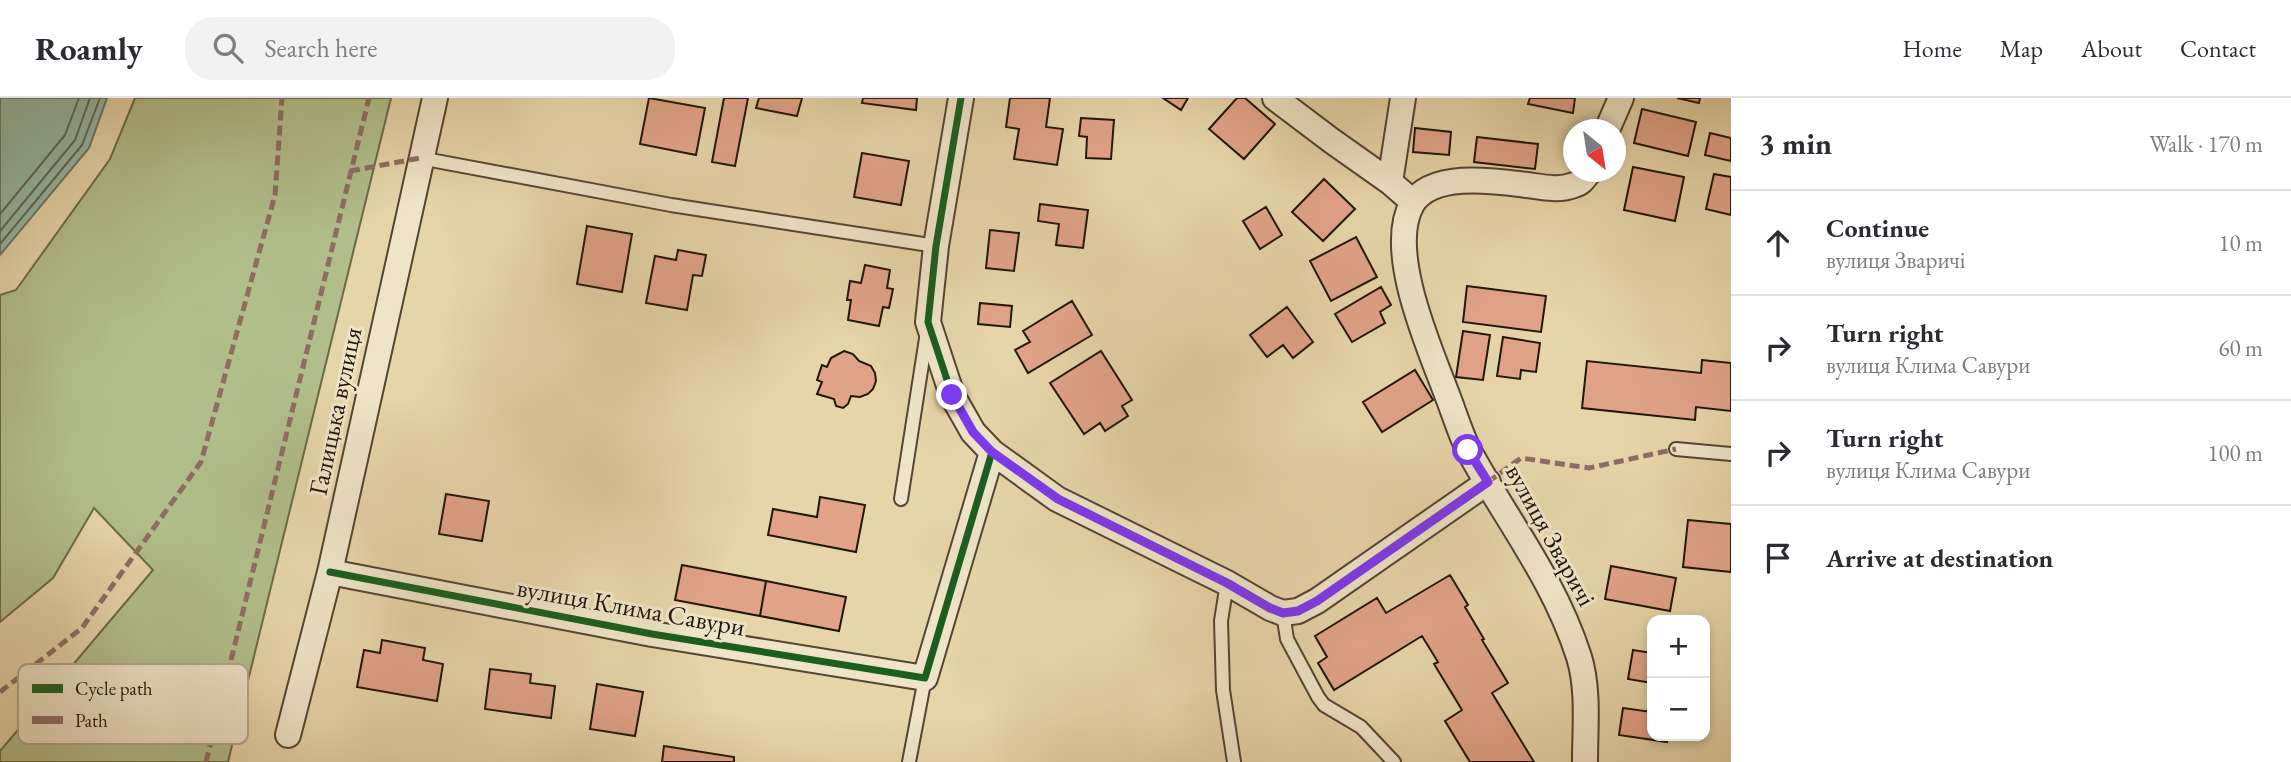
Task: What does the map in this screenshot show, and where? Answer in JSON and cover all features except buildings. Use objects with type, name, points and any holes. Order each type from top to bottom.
[{"type":"street","name":"Галицька вулиця","points":[[288,735],[330,572],[435,98]]},
{"type":"street","points":[[961,98],[936,246],[928,322],[952,395],[973,432],[992,452],[1058,499],[1283,613],[1298,611],[1317,601],[1488,482]]},
{"type":"street","points":[[1275,98],[1332,142],[1391,182],[1413,202],[1438,185],[1458,181],[1496,181],[1554,188],[1566,188],[1580,182]]},
{"type":"street","points":[[1391,182],[1403,98]]},
{"type":"street","points":[[1612,119],[1621,98]]},
{"type":"street","name":"вулиця Зваричі","points":[[1413,202],[1405,226],[1406,271],[1422,330],[1468,450],[1534,556],[1566,622],[1580,660],[1586,705],[1585,762]]},
{"type":"street","points":[[926,678],[992,452]]},
{"type":"street","name":"вулиця Клима Савури","points":[[330,572],[652,634],[926,678]]},
{"type":"lane","points":[[421,158],[671,205],[936,246]]},
{"type":"lane","points":[[901,499],[928,322]]},
{"type":"lane","points":[[1676,449],[1731,454]]},
{"type":"lane","points":[[1227,583],[1221,621],[1223,676],[1234,762]]},
{"type":"lane","points":[[1283,613],[1287,639],[1318,697],[1324,705],[1361,727],[1394,762]]},
{"type":"lane","points":[[909,762],[926,678]]},
{"type":"shaded area","points":[[135,98],[391,98],[248,681],[248,664],[74,664],[153,570],[94,508],[53,578],[0,622],[0,295],[16,290],[110,159]]},
{"type":"shaded area","points":[[18,730],[18,744],[232,744],[228,762],[0,762],[0,751]]},
{"type":"water","points":[[0,98],[107,98],[89,148],[0,255]]},
{"type":"marked path","points":[[36,664],[82,628],[201,462],[275,195],[282,98]]},
{"type":"marked path","points":[[230,664],[369,98]]},
{"type":"marked path","points":[[350,171],[420,158]]},
{"type":"marked path","points":[[1488,482],[1521,458],[1589,468],[1676,449]]},
{"type":"marked path","points":[[0,692],[18,678]]},
{"type":"marked path","points":[[206,762],[210,744]]},
{"type":"cycle path","points":[[961,98],[936,246],[928,322],[952,395],[973,432],[992,452],[1057,499],[1283,613],[1298,611],[1317,601],[1488,482]]},
{"type":"cycle path","points":[[330,572],[652,634],[925,678],[992,452]]},
{"type":"route","points":[[952,395],[973,432],[992,452],[1058,499],[1283,613],[1298,611],[1317,601],[1488,482],[1468,450]]}]
